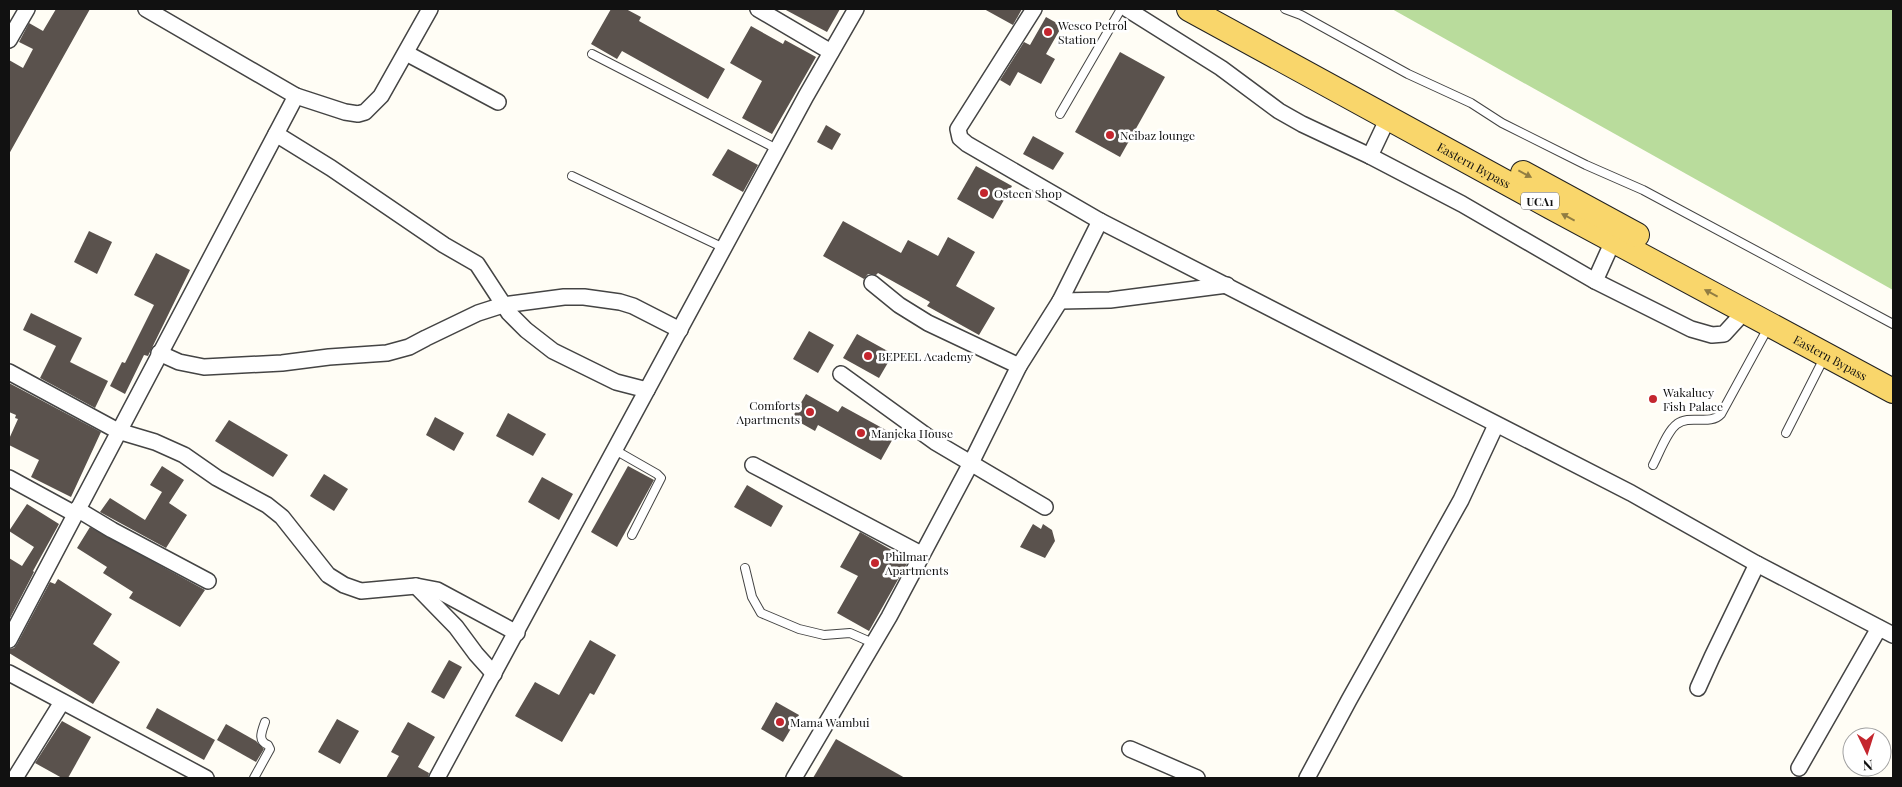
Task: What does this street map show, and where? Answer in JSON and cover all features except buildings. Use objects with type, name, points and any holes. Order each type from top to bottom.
[{"type":"main road","name":"Eastern Bypass","points":[[1188,9],[1613,241],[1665,259],[1745,311],[1893,391]]},
{"type":"main road","name":"Eastern Bypass","points":[[1221,9],[1665,259],[1893,374]]},
{"type":"street","points":[[9,40],[27,9]]},
{"type":"street","points":[[146,9],[296,96],[345,112],[358,114],[365,112],[381,96],[430,9]]},
{"type":"street","points":[[758,9],[831,52]]},
{"type":"street","points":[[437,778],[777,149],[856,9]]},
{"type":"street","points":[[1034,9],[963,119],[958,129],[960,138],[1100,221],[1630,494],[1757,564],[1893,635]]},
{"type":"street","points":[[1127,9],[1221,68],[1279,110],[1302,124],[1370,156],[1462,204],[1595,280],[1691,329],[1712,335],[1724,334],[1745,311]]},
{"type":"street","points":[[406,53],[498,102]]},
{"type":"street","points":[[9,640],[296,96]]},
{"type":"street","points":[[1370,156],[1388,118]]},
{"type":"street","points":[[276,134],[331,168],[444,245],[477,264],[508,313],[553,351],[616,382],[647,390]]},
{"type":"street","points":[[794,778],[874,643],[971,463],[1020,366],[1060,301],[1100,221]]},
{"type":"street","points":[[1595,280],[1613,241]]},
{"type":"street","points":[[872,283],[899,305],[928,323],[1020,366]]},
{"type":"street","points":[[1060,301],[1110,300],[1227,286]]},
{"type":"street","points":[[159,353],[179,362],[204,367],[282,363],[329,357],[387,353],[410,347],[478,313],[504,305],[564,297],[604,299],[633,306],[680,330]]},
{"type":"street","points":[[9,372],[118,431],[155,442],[184,455],[218,478],[267,505],[282,517],[328,575],[344,585],[361,591],[416,586],[437,590],[517,633]]},
{"type":"street","points":[[840,374],[935,442],[1045,507]]},
{"type":"street","points":[[1307,778],[1461,500],[1496,425]]},
{"type":"street","points":[[753,465],[922,554]]},
{"type":"street","points":[[9,478],[208,581]]},
{"type":"street","points":[[1698,688],[1757,564]]},
{"type":"street","points":[[416,586],[456,627],[494,674]]},
{"type":"street","points":[[1799,768],[1879,628]]},
{"type":"street","points":[[9,673],[206,778]]},
{"type":"street","points":[[15,778],[62,702]]},
{"type":"street","points":[[1130,749],[1197,778]]},
{"type":"lane","points":[[1060,114],[1121,9]]},
{"type":"lane","points":[[1285,9],[1301,15],[1408,74],[1471,103],[1511,127],[1586,165],[1643,190],[1893,324]]},
{"type":"lane","points":[[592,54],[777,149]]},
{"type":"lane","points":[[572,176],[724,248]]},
{"type":"lane","points":[[1654,465],[1672,428],[1678,423],[1692,419],[1718,418],[1770,324]]},
{"type":"lane","points":[[1786,433],[1826,354]]},
{"type":"lane","points":[[615,450],[661,478],[632,535]]},
{"type":"lane","points":[[745,568],[752,597],[761,613],[799,629],[824,635],[850,633],[874,643]]},
{"type":"lane","points":[[254,778],[270,749],[261,740],[265,722]]},
{"type":"green space","points":[[1392,9],[1893,9],[1893,290]]},
{"type":"place","name":"Wesco Petrol Station","points":[[1048,32]]},
{"type":"place","name":"Neibaz lounge","points":[[1110,135]]},
{"type":"place","name":"Osteen Shop","points":[[984,193]]},
{"type":"place","name":"BEPEEL Academy","points":[[868,356]]},
{"type":"place","name":"Wakalucy Fish Palace","points":[[1653,399]]},
{"type":"place","name":"Comforts Apartments","points":[[810,412]]},
{"type":"place","name":"Manjeka House","points":[[861,433]]},
{"type":"place","name":"Philmar Apartments","points":[[875,563]]},
{"type":"place","name":"Mama Wambui","points":[[780,722]]}]
